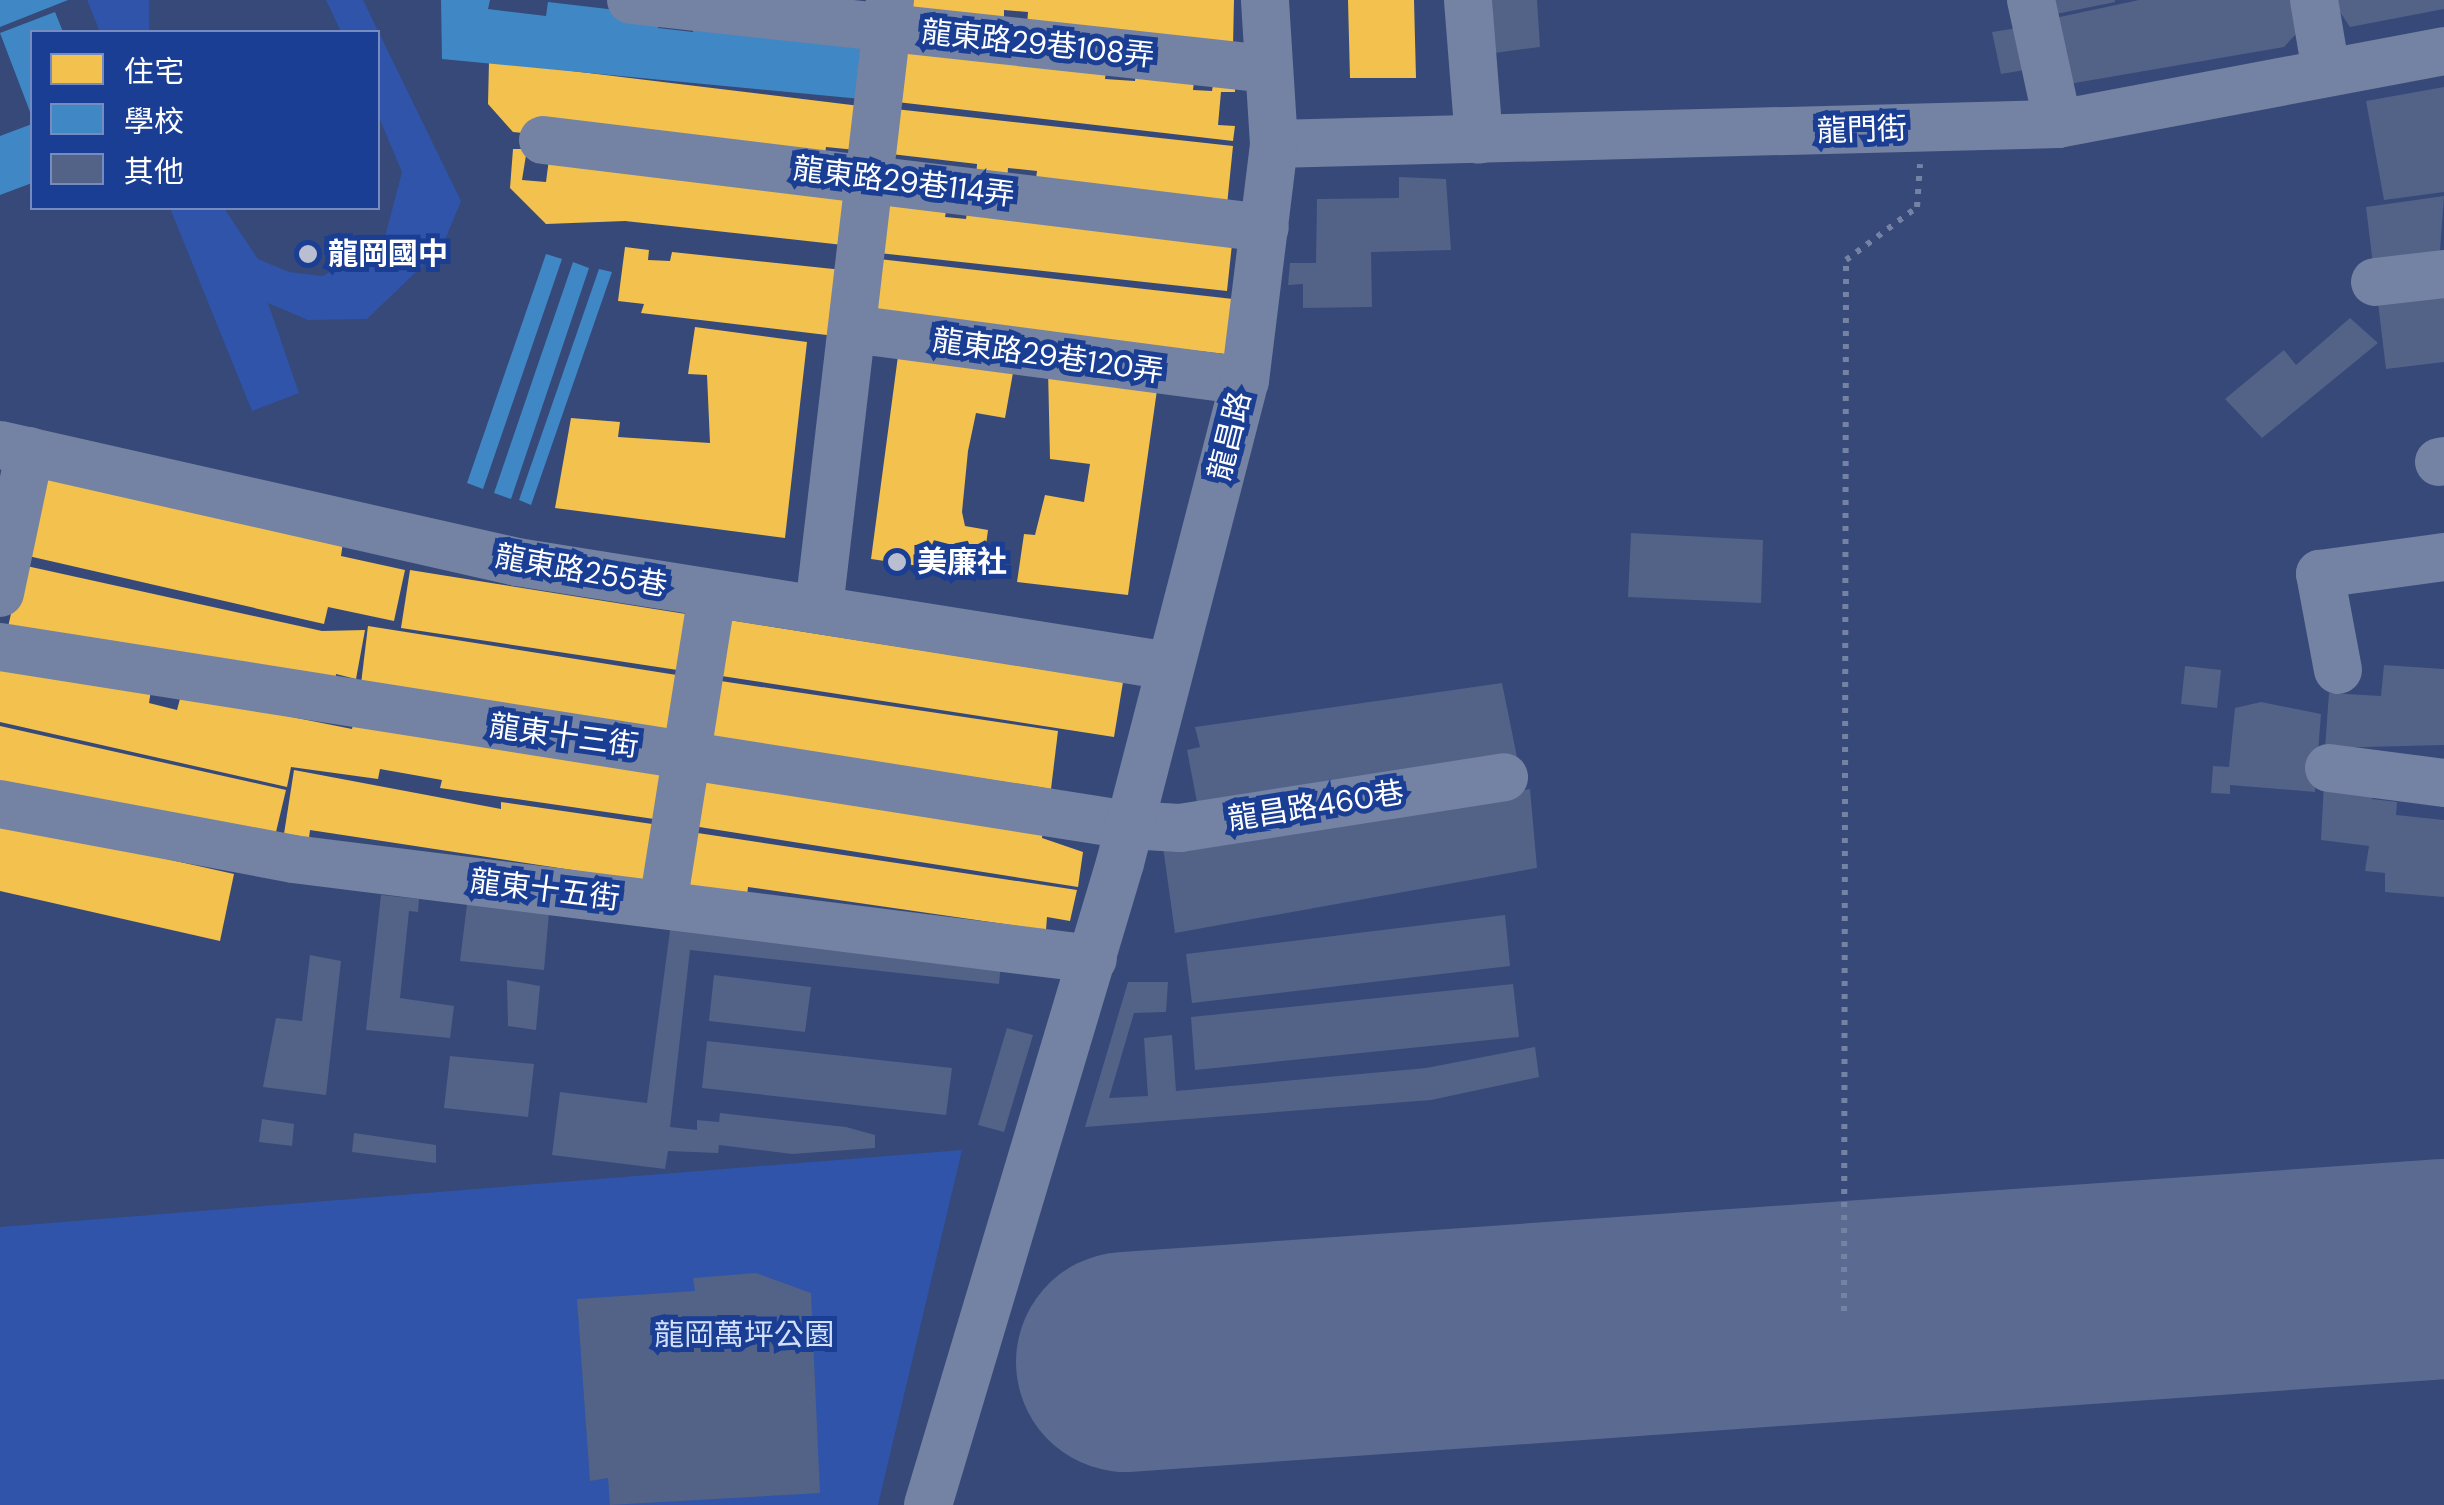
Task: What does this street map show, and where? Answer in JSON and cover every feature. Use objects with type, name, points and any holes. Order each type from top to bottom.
[{"type":"street","name":"龍東路29巷108弄","points":[[631,0],[888,14],[1267,69]]},
{"type":"street","name":"龍昌路","points":[[928,1505],[1093,959],[1245,382],[1274,144],[1265,0]]},
{"type":"street","points":[[1468,0],[1479,140]]},
{"type":"street","points":[[2032,0],[2058,124]]},
{"type":"street","points":[[2314,0],[2326,72]]},
{"type":"street","points":[[819,608],[888,14]]},
{"type":"street","name":"龍門街","points":[[1274,144],[2058,124],[2444,51]]},
{"type":"street","name":"龍東路29巷114弄","points":[[543,140],[870,176],[1265,228]]},
{"type":"street","points":[[2375,282],[2444,274]]},
{"type":"street","name":"龍東路29巷120弄","points":[[852,329],[1245,382]]},
{"type":"street","points":[[0,593],[15,448]]},
{"type":"street","name":"龍東路255巷","points":[[15,448],[518,562],[1169,666]]},
{"type":"street","points":[[2338,670],[2320,574],[2444,557]]},
{"type":"street","points":[[662,904],[683,753],[712,594]]},
{"type":"street","name":"龍東十三街","points":[[0,648],[683,753],[1124,844]]},
{"type":"street","points":[[2329,768],[2444,782]]},
{"type":"street","name":"龍昌路460巷","points":[[1124,844],[1180,828],[1504,777]]},
{"type":"street","name":"龍東十五街","points":[[0,804],[293,859],[1093,959]]},
{"type":"path","points":[[1844,1311],[1846,260],[1917,207],[1923,128]]},
{"type":"green space","points":[[87,0],[149,0],[149,30],[99,30]]},
{"type":"green space","points":[[326,0],[363,0],[378,30],[340,30]]},
{"type":"green space","points":[[380,35],[461,201],[442,247],[367,319],[308,320],[268,303],[299,393],[252,411],[171,210],[225,210],[258,259],[289,272],[323,276],[385,237],[402,172],[380,120]]},
{"type":"green space","name":"龍岡萬坪公園","points":[[962,1150],[878,1505],[0,1505],[0,1227]]},
{"type":"building: 住宅","points":[[908,0],[1234,0],[1233,47],[1027,25],[1028,12],[1004,10],[1004,23],[907,12]]},
{"type":"building: 住宅","points":[[1348,0],[1414,0],[1416,78],[1350,78]]},
{"type":"building: 住宅","points":[[904,42],[1107,64],[1105,79],[1135,81],[1136,68],[1195,75],[1193,90],[1212,91],[1214,77],[1235,79],[1235,92],[1221,92],[1218,125],[1235,126],[1233,141],[897,102]]},
{"type":"building: 住宅","points":[[489,61],[860,106],[856,150],[826,147],[824,162],[513,132],[488,104]]},
{"type":"building: 住宅","points":[[895,109],[1233,146],[1227,205],[1035,186],[1037,171],[1008,168],[1007,182],[976,179],[977,164],[891,154]]},
{"type":"building: 住宅","points":[[513,149],[527,149],[522,180],[546,182],[550,151],[851,187],[843,245],[625,221],[546,224],[510,188]]},
{"type":"building: 住宅","points":[[886,199],[948,201],[945,217],[966,219],[968,205],[1233,235],[1227,291],[879,253]]},
{"type":"building: 住宅","points":[[625,247],[649,250],[648,260],[670,261],[672,252],[843,270],[835,336],[641,313],[644,304],[618,301]]},
{"type":"building: 住宅","points":[[879,259],[1233,299],[1234,355],[873,314]]},
{"type":"building: 住宅","points":[[695,327],[807,342],[785,538],[555,508],[571,418],[620,422],[618,437],[710,443],[707,375],[688,374]]},
{"type":"building: 住宅","points":[[898,356],[1014,367],[1005,418],[976,413],[968,451],[962,512],[965,526],[988,530],[982,575],[871,559]]},
{"type":"building: 住宅","points":[[1048,369],[1158,383],[1128,595],[1017,582],[1024,534],[1035,535],[1045,495],[1084,502],[1090,464],[1050,459]]},
{"type":"building: 住宅","points":[[41,478],[344,535],[341,556],[405,570],[394,621],[328,607],[324,624],[24,555]]},
{"type":"building: 住宅","points":[[22,565],[322,631],[365,630],[356,679],[336,674],[335,683],[8,627]]},
{"type":"building: 住宅","points":[[410,570],[692,615],[684,671],[401,628]]},
{"type":"building: 住宅","points":[[723,619],[1123,682],[1114,737],[715,675]]},
{"type":"building: 住宅","points":[[368,626],[683,676],[674,731],[361,684]]},
{"type":"building: 住宅","points":[[0,656],[151,690],[149,703],[177,710],[181,695],[352,729],[355,716],[670,761],[661,820],[440,788],[442,780],[380,769],[378,779],[291,767],[287,787],[0,722]]},
{"type":"building: 住宅","points":[[714,680],[1058,731],[1051,789],[706,736]]},
{"type":"building: 住宅","points":[[0,726],[286,790],[271,853],[0,792]]},
{"type":"building: 住宅","points":[[294,770],[501,809],[501,802],[659,825],[651,882],[310,830],[308,846],[281,853]]},
{"type":"building: 住宅","points":[[700,771],[1044,822],[1042,838],[1083,852],[1078,887],[693,826]]},
{"type":"building: 住宅","points":[[0,822],[234,874],[220,941],[0,891]]},
{"type":"building: 住宅","points":[[691,832],[1077,890],[1070,921],[1047,917],[1046,930],[748,887],[747,896],[683,888]]},
{"type":"building: 學校","points":[[0,0],[68,0],[0,27]]},
{"type":"building: 學校","points":[[441,0],[490,0],[488,9],[546,16],[548,2],[659,15],[658,28],[693,32],[694,18],[869,38],[861,99],[442,59]]},
{"type":"building: 學校","points":[[55,12],[62,30],[30,30],[30,112],[0,33]]},
{"type":"building: 學校","points":[[30,125],[30,184],[0,195],[0,136]]},
{"type":"building: 學校","points":[[546,254],[562,259],[483,489],[467,483]]},
{"type":"building: 學校","points":[[573,262],[589,268],[511,499],[494,493]]},
{"type":"building: 學校","points":[[599,269],[612,272],[531,505],[519,500]]},
{"type":"building: 其他","points":[[1492,0],[1537,0],[1540,47],[1494,53]]},
{"type":"building: 其他","points":[[2053,0],[2115,0],[2115,2],[2056,14]]},
{"type":"building: 其他","points":[[2139,0],[2295,0],[2298,32],[2284,47],[2069,84],[2055,18]]},
{"type":"building: 其他","points":[[2332,0],[2444,0],[2444,9],[2350,27]]},
{"type":"building: 其他","points":[[2023,27],[2030,69],[2001,74],[1992,32]]},
{"type":"building: 其他","points":[[2444,87],[2444,192],[2384,200],[2366,101]]},
{"type":"building: 其他","points":[[1399,177],[1446,179],[1451,250],[1371,252],[1372,307],[1303,308],[1303,284],[1288,285],[1290,263],[1316,263],[1317,199],[1399,198]]},
{"type":"building: 其他","points":[[2444,196],[2439,264],[2374,273],[2366,207]]},
{"type":"building: 其他","points":[[2444,297],[2444,362],[2386,369],[2378,303]]},
{"type":"building: 其他","points":[[2350,318],[2378,343],[2262,438],[2225,399],[2284,350],[2296,365]]},
{"type":"building: 其他","points":[[1631,533],[1763,540],[1761,603],[1628,597]]},
{"type":"building: 其他","points":[[2384,665],[2444,669],[2444,745],[2325,748],[2329,693],[2381,696]]},
{"type":"building: 其他","points":[[2185,666],[2221,670],[2217,708],[2181,704]]},
{"type":"building: 其他","points":[[1502,683],[1518,762],[1199,813],[1187,750],[1200,747],[1195,727]]},
{"type":"building: 其他","points":[[2261,702],[2321,714],[2315,792],[2230,785],[2230,794],[2211,793],[2213,766],[2229,767],[2235,708]]},
{"type":"building: 其他","points":[[2324,782],[2373,787],[2372,799],[2397,802],[2396,815],[2444,820],[2444,897],[2385,892],[2385,873],[2365,871],[2369,846],[2321,840]]},
{"type":"building: 其他","points":[[1530,789],[1537,868],[1175,933],[1163,847]]},
{"type":"building: 其他","points":[[469,888],[550,901],[544,970],[460,961]]},
{"type":"building: 其他","points":[[381,895],[419,899],[418,912],[409,911],[400,998],[454,1006],[450,1038],[366,1030]]},
{"type":"building: 其他","points":[[1505,915],[1510,966],[1192,1003],[1186,954]]},
{"type":"building: 其他","points":[[671,923],[1001,962],[999,984],[690,950],[670,1127],[697,1130],[697,1120],[719,1122],[720,1113],[846,1127],[875,1135],[875,1148],[792,1154],[719,1145],[718,1153],[668,1151],[665,1169],[552,1155],[560,1092],[647,1103]]},
{"type":"building: 其他","points":[[310,955],[341,961],[326,1095],[263,1087],[276,1018],[302,1021]]},
{"type":"building: 其他","points":[[714,975],[811,987],[805,1032],[709,1021]]},
{"type":"building: 其他","points":[[507,980],[540,986],[536,1030],[508,1026]]},
{"type":"building: 其他","points":[[1128,982],[1168,982],[1166,1012],[1134,1013],[1109,1098],[1148,1096],[1144,1038],[1172,1035],[1176,1091],[1426,1068],[1535,1047],[1539,1077],[1431,1100],[1085,1127]]},
{"type":"building: 其他","points":[[1513,984],[1519,1037],[1195,1070],[1191,1017]]},
{"type":"building: 其他","points":[[1007,1028],[1033,1035],[1004,1132],[978,1125]]},
{"type":"building: 其他","points":[[707,1041],[952,1068],[946,1115],[702,1088]]},
{"type":"building: 其他","points":[[450,1056],[534,1064],[528,1117],[444,1108]]},
{"type":"building: 其他","points":[[262,1119],[294,1124],[292,1146],[259,1142]]},
{"type":"building: 其他","points":[[354,1133],[436,1145],[436,1163],[352,1152]]},
{"type":"building: 其他","points":[[756,1273],[811,1293],[820,1493],[610,1505],[608,1478],[590,1481],[577,1299],[695,1291],[693,1278]]},
{"type":"runway","points":[[1126,1362],[2444,1269]]},
{"type":"place","name":"龍岡國中","points":[[308,254]]},
{"type":"place","name":"美廉社","points":[[897,562]]}]
